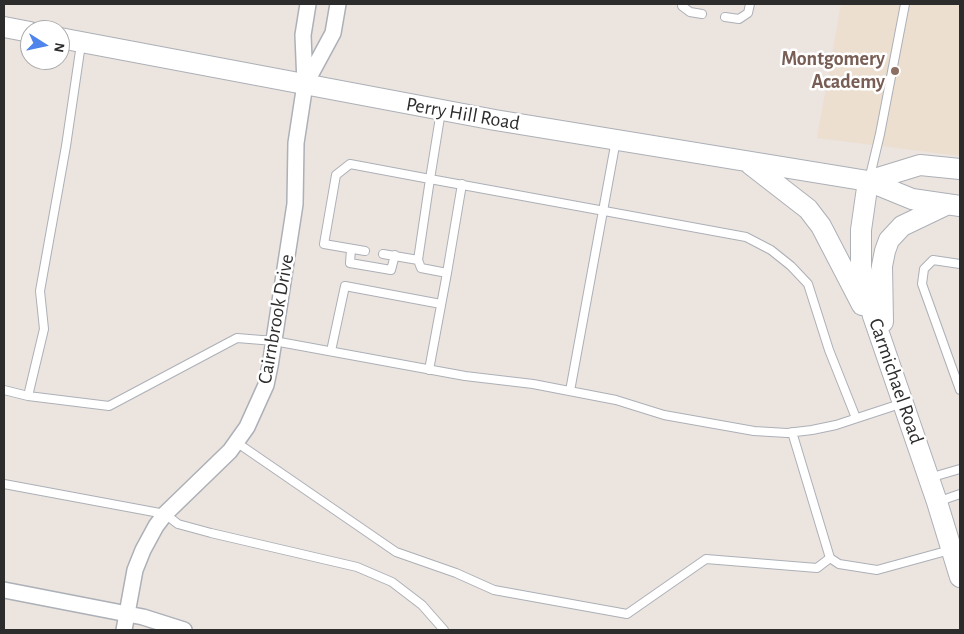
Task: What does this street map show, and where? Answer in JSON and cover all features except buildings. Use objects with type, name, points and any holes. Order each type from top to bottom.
[{"type":"main road","points":[[4,27],[20,30]]},
{"type":"main road","name":"Perry Hill Road","points":[[70,40],[441,110],[868,182],[912,199],[954,205]]},
{"type":"main road","points":[[747,162],[808,209],[821,226],[883,344]]},
{"type":"main road","name":"Perry Hill Road","points":[[868,182],[920,165],[960,169]]},
{"type":"main road","name":"Carmichael Road","points":[[868,182],[861,230],[861,267],[873,316],[929,478],[960,577]]},
{"type":"main road","points":[[883,344],[882,266],[884,251],[889,240],[902,226],[954,205]]},
{"type":"street","points":[[305,84],[303,35],[308,4]]},
{"type":"street","points":[[305,84],[333,33],[338,4]]},
{"type":"street","name":"Cairnbrook Drive","points":[[124,630],[135,570],[156,526],[165,514],[230,451],[255,412],[266,385],[295,204],[296,143],[305,84]]},
{"type":"street","points":[[4,590],[143,617],[184,630]]},
{"type":"lane","points":[[682,4],[690,12],[702,14]]},
{"type":"lane","points":[[725,17],[739,19],[748,13],[750,4]]},
{"type":"lane","points":[[868,182],[880,134],[904,4]]},
{"type":"lane","points":[[28,396],[44,329],[40,291],[66,146],[81,42]]},
{"type":"lane","points":[[441,110],[418,260],[421,268],[447,273]]},
{"type":"lane","points":[[570,391],[616,140]]},
{"type":"lane","points":[[365,251],[324,244],[336,175],[350,164],[749,238],[771,250],[792,266],[808,284],[829,350],[856,418]]},
{"type":"lane","points":[[429,370],[462,184]]},
{"type":"lane","points":[[351,249],[350,263],[391,270],[394,256]]},
{"type":"lane","points":[[383,254],[418,260]]},
{"type":"lane","points":[[960,264],[933,260],[924,269],[922,284],[960,390]]},
{"type":"lane","points":[[331,351],[345,286],[441,304]]},
{"type":"lane","points":[[4,390],[28,396],[109,406],[237,338],[274,341],[429,370],[532,384],[616,400],[664,415],[754,431],[792,432],[812,430],[903,404]]},
{"type":"lane","points":[[792,432],[830,558],[839,564],[877,570],[952,549]]},
{"type":"lane","points":[[236,442],[396,552],[456,573],[494,590],[627,614],[706,559],[817,568],[830,558]]},
{"type":"lane","points":[[929,478],[960,469]]},
{"type":"lane","points":[[4,484],[165,514],[178,524],[356,568],[392,582],[422,605],[444,630]]},
{"type":"lane","points":[[937,502],[960,494]]},
{"type":"shaded area","name":"Montgomery Academy","points":[[841,4],[960,4],[960,156],[817,138]]},
{"type":"place","name":"Montgomery Academy","points":[[895,71]]}]
